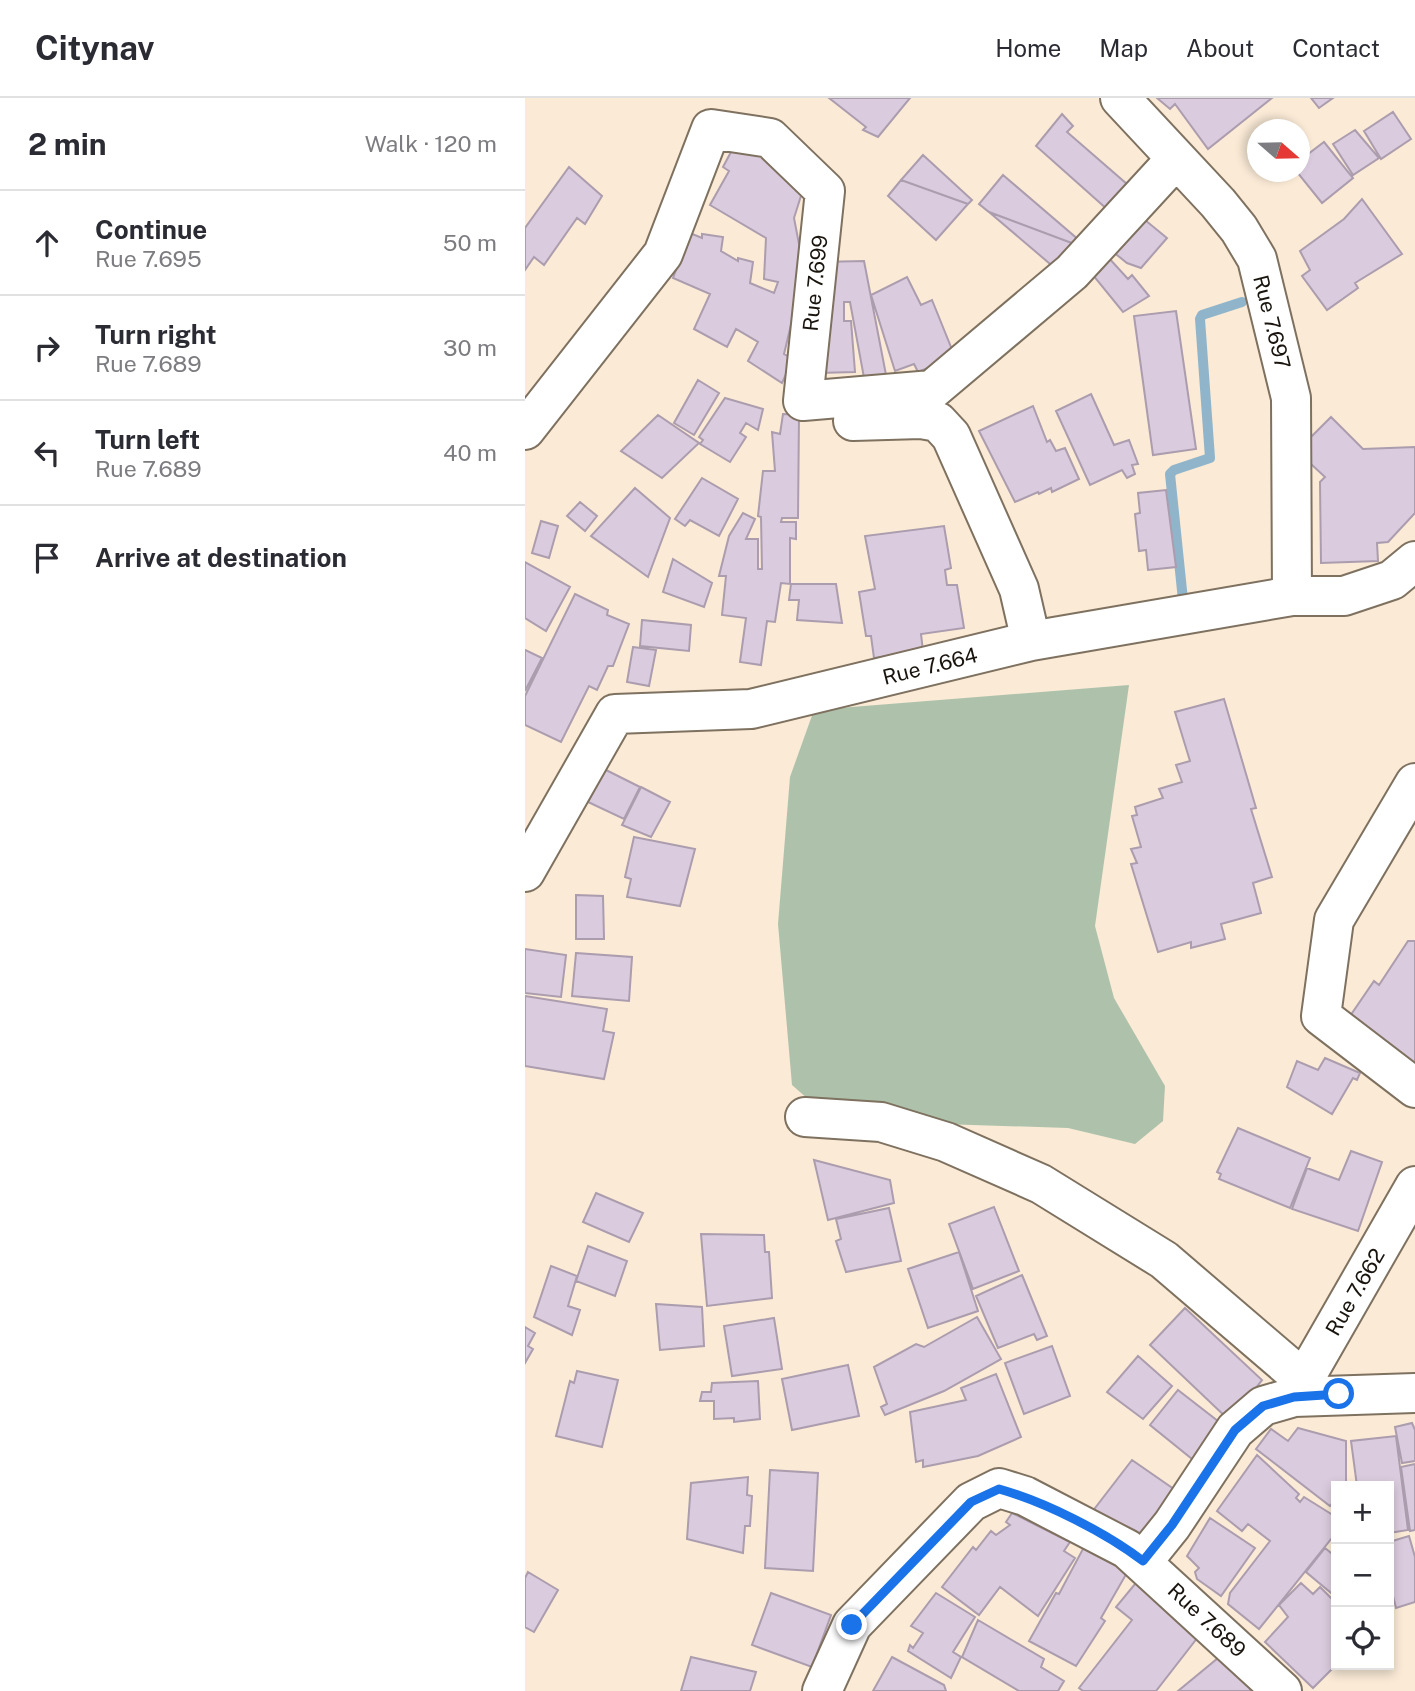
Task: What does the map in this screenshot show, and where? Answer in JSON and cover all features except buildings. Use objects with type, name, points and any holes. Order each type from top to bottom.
[{"type":"street","name":"Rue 7.697","points":[[1120,98],[1239,229],[1257,258],[1291,398],[1292,596]]},
{"type":"street","name":"Rue 7.699","points":[[525,430],[663,254],[711,129],[770,138],[824,191],[803,401],[932,390],[1072,272],[1176,159]]},
{"type":"street","points":[[809,422],[921,419],[938,422],[951,436],[1019,589],[1031,640]]},
{"type":"street","name":"Rue 7.664","points":[[525,872],[615,714],[751,709],[1031,640],[1292,596],[1344,596],[1392,580],[1415,561]]},
{"type":"street","points":[[1415,783],[1334,919],[1321,1016],[1415,1088]]},
{"type":"street","points":[[805,1117],[881,1122],[946,1142],[1041,1184],[1164,1260],[1299,1388]]},
{"type":"street","name":"Rue 7.662","points":[[1299,1388],[1415,1186]]},
{"type":"street","points":[[1143,1561],[1172,1525],[1235,1430],[1263,1406],[1299,1388],[1415,1393]]},
{"type":"street","name":"Rue 7.689","points":[[822,1691],[852,1625],[971,1502],[999,1489],[1025,1496],[1127,1549],[1282,1691]]},
{"type":"green space","points":[[1129,685],[1095,926],[1114,998],[1165,1086],[1163,1121],[1135,1144],[1068,1128],[881,1122],[817,1107],[792,1085],[778,924],[790,777],[814,710]]},
{"type":"waterway","points":[[1183,600],[1170,474],[1174,470],[1210,458],[1200,319],[1202,315],[1242,302]]},
{"type":"route","points":[[852,1625],[971,1502],[999,1489],[1025,1496],[1127,1549],[1143,1561],[1172,1525],[1235,1430],[1263,1406],[1294,1397],[1339,1394]]}]
